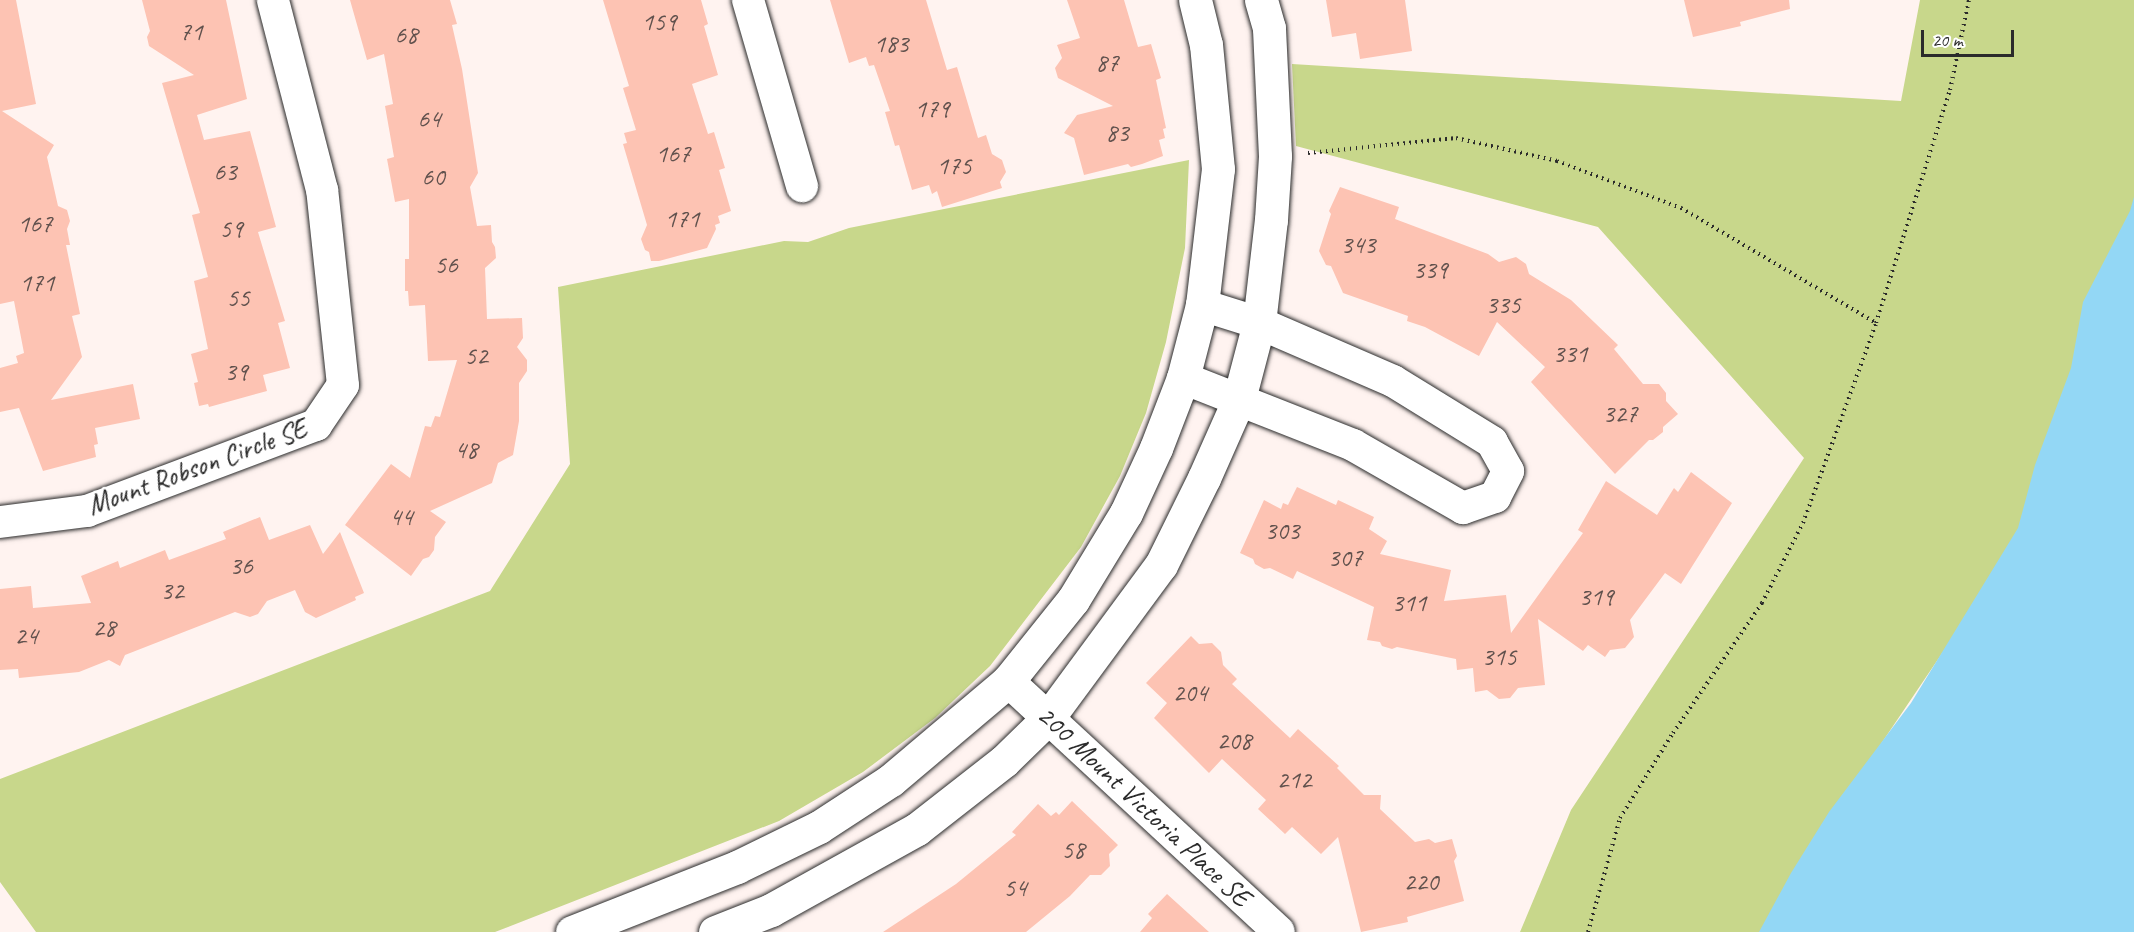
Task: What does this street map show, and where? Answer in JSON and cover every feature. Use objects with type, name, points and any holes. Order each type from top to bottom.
[{"type":"street","name":"Mount Robson Circle SE","points":[[0,522],[87,511],[316,425],[343,384],[322,190],[273,0]]},
{"type":"street","points":[[748,0],[802,186]]},
{"type":"street","points":[[572,932],[738,867],[819,826],[891,780],[1008,681],[1073,600],[1126,513],[1156,448],[1183,378],[1202,305],[1218,169],[1206,45],[1195,0]]},
{"type":"street","points":[[715,932],[771,910],[917,829],[1004,761],[1048,718],[1161,565],[1204,478],[1239,399],[1259,323],[1271,220],[1275,156],[1269,28],[1261,0]]},
{"type":"street","points":[[1183,378],[1353,445],[1462,508],[1495,497],[1508,471],[1492,442],[1393,381],[1259,323],[1202,305]]},
{"type":"street","name":"200 Mount Victoria Place SE","points":[[1008,681],[1279,932]]},
{"type":"path","points":[[1588,932],[1620,818],[1673,733],[1762,603],[1803,523],[1876,323],[1950,90],[1969,0]]},
{"type":"path","points":[[1275,156],[1456,138],[1557,161],[1681,208],[1876,323]]},
{"type":"green space","points":[[1920,0],[2134,0],[2134,231],[2013,548],[1856,781],[1794,932],[1520,932],[1571,810],[1804,458],[1598,227],[1296,146],[1292,64],[1901,101]]},
{"type":"green space","points":[[1189,160],[1185,248],[1166,342],[1146,413],[1120,476],[1081,547],[990,666],[935,718],[863,772],[779,821],[495,932],[36,932],[0,882],[0,779],[490,591],[570,464],[558,287],[784,241],[808,242],[849,228]]},
{"type":"water","points":[[2134,197],[2134,932],[1759,932],[1791,873],[1829,812],[1911,703],[2018,528],[2035,465],[2071,368],[2083,302],[2130,211]]},
{"type":"building","points":[[0,0],[16,0],[36,104],[2,111],[54,145],[47,157],[58,206],[67,210],[70,221],[67,229],[70,245],[66,245],[80,314],[72,316],[82,357],[51,400],[133,384],[140,419],[95,428],[98,444],[94,445],[96,457],[43,471],[19,408],[0,412],[0,368],[18,363],[16,356],[24,353],[14,301],[0,304]]},
{"type":"building","points":[[142,0],[226,0],[247,99],[197,115],[204,140],[250,131],[276,227],[258,232],[285,321],[278,323],[290,368],[263,375],[267,391],[209,407],[208,404],[199,406],[194,383],[198,382],[191,354],[208,349],[194,281],[208,277],[192,215],[200,213],[162,83],[194,75],[149,46],[147,37],[150,31]]},
{"type":"building","points":[[350,0],[450,0],[457,24],[452,25],[462,69],[478,173],[470,187],[477,226],[491,225],[492,242],[495,247],[496,258],[485,268],[487,319],[522,318],[523,338],[517,347],[527,360],[527,371],[519,383],[519,421],[513,455],[498,463],[492,483],[430,511],[446,522],[435,537],[434,550],[429,557],[423,559],[411,576],[345,525],[391,464],[410,478],[425,426],[431,427],[435,416],[440,417],[457,360],[428,361],[425,305],[409,306],[408,291],[405,291],[405,259],[409,259],[409,199],[395,202],[387,159],[394,157],[385,106],[393,104],[384,54],[367,60]]},
{"type":"building","points":[[603,0],[701,0],[708,24],[704,26],[718,75],[692,84],[708,134],[714,132],[725,168],[719,170],[731,211],[718,216],[720,223],[715,225],[716,229],[707,248],[659,261],[651,261],[649,252],[645,250],[641,239],[647,225],[623,144],[627,143],[624,133],[636,130],[623,88],[629,86]]},
{"type":"building","points":[[830,0],[926,0],[947,70],[957,67],[978,138],[986,135],[992,154],[1002,160],[1006,172],[1000,182],[1002,188],[942,207],[937,191],[932,194],[929,185],[912,190],[899,145],[895,146],[885,112],[890,111],[874,65],[869,66],[866,57],[849,63]]},
{"type":"building","points":[[1067,0],[1124,0],[1138,47],[1151,44],[1161,78],[1156,80],[1166,128],[1163,129],[1165,138],[1159,140],[1163,156],[1131,167],[1128,164],[1084,175],[1074,138],[1064,133],[1077,115],[1113,106],[1058,78],[1055,68],[1062,58],[1057,45],[1080,38]]},
{"type":"building","points":[[1326,0],[1405,0],[1412,51],[1360,59],[1356,33],[1332,37]]},
{"type":"building","points":[[1684,0],[1789,0],[1790,9],[1740,22],[1741,26],[1693,37]]},
{"type":"building","points":[[1340,187],[1399,207],[1395,219],[1488,254],[1499,262],[1516,257],[1526,264],[1529,274],[1571,300],[1618,345],[1614,349],[1643,384],[1659,384],[1666,393],[1666,401],[1678,414],[1663,427],[1663,432],[1653,440],[1649,440],[1615,474],[1531,382],[1545,367],[1497,322],[1479,356],[1425,327],[1407,321],[1408,316],[1343,293],[1331,266],[1326,265],[1319,251],[1331,214],[1329,211]]},
{"type":"building","points":[[1691,472],[1732,503],[1681,584],[1665,573],[1630,620],[1634,637],[1625,648],[1610,650],[1605,657],[1588,645],[1583,651],[1538,619],[1545,685],[1518,688],[1510,698],[1499,699],[1487,690],[1475,692],[1473,668],[1457,670],[1456,659],[1397,647],[1392,649],[1382,646],[1380,642],[1367,640],[1374,607],[1297,571],[1293,579],[1270,568],[1264,569],[1255,564],[1253,559],[1240,553],[1264,500],[1281,509],[1283,503],[1288,505],[1297,487],[1336,505],[1338,500],[1374,517],[1369,529],[1387,541],[1380,554],[1451,570],[1444,601],[1506,595],[1511,633],[1583,533],[1578,530],[1606,481],[1657,515],[1674,488],[1678,492]]},
{"type":"building","points":[[260,517],[269,540],[310,525],[323,554],[340,532],[364,593],[355,597],[356,600],[316,618],[305,612],[295,590],[267,601],[258,614],[250,617],[235,612],[125,655],[120,666],[109,660],[79,672],[19,678],[18,669],[0,670],[0,589],[31,586],[33,608],[91,603],[81,576],[118,561],[120,568],[165,550],[169,560],[226,539],[223,532]]},
{"type":"building","points":[[1191,636],[1199,644],[1212,643],[1221,652],[1223,665],[1237,679],[1232,684],[1290,738],[1298,729],[1339,766],[1337,768],[1364,795],[1381,795],[1380,809],[1415,842],[1429,839],[1435,843],[1452,839],[1457,856],[1454,861],[1464,901],[1407,917],[1408,922],[1361,932],[1338,837],[1321,854],[1292,827],[1285,834],[1258,809],[1266,800],[1222,759],[1209,773],[1154,718],[1167,703],[1146,683]]},
{"type":"building","points":[[1072,801],[1118,845],[1109,854],[1110,866],[1101,875],[1090,875],[1070,896],[1026,932],[883,932],[956,884],[1016,835],[1012,832],[1038,804],[1051,816],[1056,812],[1059,815]]},
{"type":"building","points":[[1167,894],[1209,932],[1140,932],[1152,918],[1148,914]]}]
